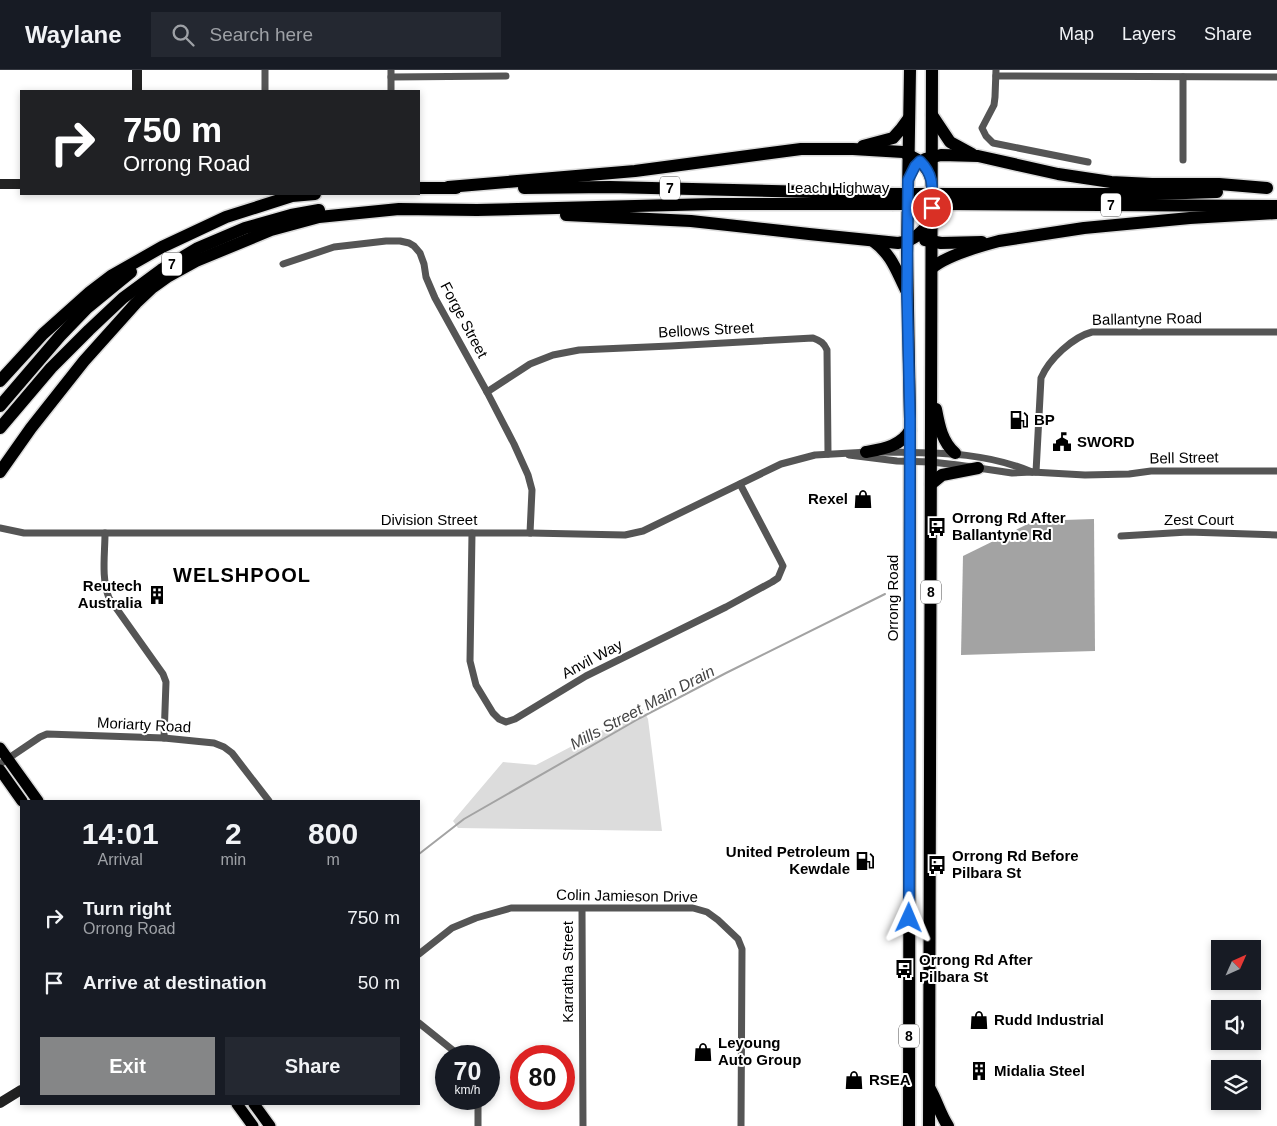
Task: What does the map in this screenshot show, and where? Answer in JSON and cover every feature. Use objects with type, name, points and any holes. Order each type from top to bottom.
[{"type":"highway","points":[[910,70],[907,219],[912,228],[913,238]]},
{"type":"highway","name":"8","points":[[929,1126],[932,180],[926,158],[932,115],[932,70]]},
{"type":"highway","points":[[932,115],[950,142],[978,156]]},
{"type":"highway","points":[[853,149],[893,138],[909,118]]},
{"type":"highway","points":[[448,187],[636,171],[801,150],[853,149],[903,152],[926,158],[941,155],[978,156],[1058,174],[1111,182],[1219,184],[1272,188]]},
{"type":"highway","points":[[908,180],[915,166],[926,158]]},
{"type":"highway","name":"Leach Highway","points":[[420,188],[620,188],[892,199]]},
{"type":"highway","name":"Leach Highway","points":[[944,199],[1164,194],[1272,188]]},
{"type":"highway","name":"7","points":[[0,381],[43,334],[111,276],[196,230],[292,196],[304,195]]},
{"type":"highway","name":"Leach Highway","points":[[399,209],[476,210],[892,199],[1277,206]]},
{"type":"highway","name":"7","points":[[0,428],[51,368],[123,298],[161,270],[198,248],[245,228],[290,215],[328,208],[366,207],[399,209]]},
{"type":"highway","name":"7","points":[[0,472],[31,428],[84,361],[136,303],[153,287],[196,261],[271,230],[319,218],[399,209]]},
{"type":"highway","points":[[476,210],[691,220],[898,243],[913,238],[932,222]]},
{"type":"highway","points":[[932,268],[943,259],[1000,241],[1084,228],[1190,218],[1277,213]]},
{"type":"highway","name":"7","points":[[0,406],[60,336],[87,308],[142,264],[196,230]]},
{"type":"highway","points":[[913,238],[943,243],[1000,241]]},
{"type":"highway","name":"Orrong Road","points":[[909,1126],[910,430],[907,293],[913,238]]},
{"type":"highway","points":[[873,241],[891,259],[907,293]]},
{"type":"highway","points":[[931,374],[941,430],[947,444],[954,453]]},
{"type":"highway","points":[[866,452],[891,446],[904,439],[910,430]]},
{"type":"highway","points":[[931,484],[942,475],[978,468]]},
{"type":"highway","points":[[928,1086],[948,1126]]},
{"type":"main road","points":[[0,748],[4,761],[37,800]]},
{"type":"main road","points":[[0,770],[21,800]]},
{"type":"main road","points":[[238,1105],[253,1126]]},
{"type":"main road","points":[[255,1105],[270,1126]]},
{"type":"street","points":[[137,70],[137,90]]},
{"type":"street","points":[[265,70],[265,90]]},
{"type":"street","points":[[1088,162],[993,143],[986,136],[982,128],[994,105],[996,73],[1277,77]]},
{"type":"street","points":[[391,90],[391,74],[506,76]]},
{"type":"street","points":[[1182,160],[1183,77]]},
{"type":"street","points":[[0,184],[20,184]]},
{"type":"street","name":"Forge Street","points":[[283,264],[334,247],[393,241],[408,243],[414,246],[420,253],[426,277],[435,298],[487,392],[528,476],[532,490],[530,533]]},
{"type":"street","name":"Ballantyne Road","points":[[1034,472],[1041,378],[1048,365],[1078,337],[1092,332],[1277,332]]},
{"type":"street","name":"Bellows Street","points":[[487,392],[530,364],[553,355],[579,350],[813,338],[820,340],[827,350],[828,454]]},
{"type":"street","name":"Division Street","points":[[0,528],[24,534],[634,534],[643,532],[781,464],[828,454],[866,452],[910,457]]},
{"type":"street","name":"Bell Street","points":[[931,457],[954,453],[1014,464],[1034,472]]},
{"type":"street","name":"Division Street","points":[[841,454],[859,457],[910,457]]},
{"type":"street","points":[[910,457],[931,457]]},
{"type":"street","name":"Bell Street","points":[[931,457],[978,468],[1012,473],[1034,472],[1085,475],[1129,474],[1151,471],[1277,471]]},
{"type":"street","name":"Anvil Way","points":[[472,533],[470,661],[476,685],[493,713],[499,720],[506,722],[586,676],[726,607],[778,578],[783,566],[740,484]]},
{"type":"street","name":"Zest Court","points":[[1121,536],[1188,532],[1277,535]]},
{"type":"street","points":[[105,533],[104,582],[106,590],[160,667],[166,682],[164,738]]},
{"type":"street","name":"Moriarty Road","points":[[4,761],[47,734],[164,738],[214,743],[224,747],[232,754],[268,800]]},
{"type":"street","name":"Colin Jamieson Drive","points":[[420,953],[452,928],[476,918],[511,908],[694,908],[707,912],[738,939],[742,949],[741,1126]]},
{"type":"street","name":"Karratha Street","points":[[582,909],[583,1126]]},
{"type":"street","points":[[420,1024],[446,1045]]},
{"type":"street","points":[[0,1103],[20,1091]]},
{"type":"street","points":[[478,1110],[478,1126]]},
{"type":"shaded area","points":[[1094,519],[1095,651],[961,655],[963,556],[1034,521]]},
{"type":"shaded area","points":[[643,709],[648,719],[662,831],[458,828],[453,821],[503,762],[536,765]]},
{"type":"waterway","name":"Mills Street Main Drain","points":[[420,853],[464,819],[640,718],[885,594]]},
{"type":"place","name":"BP","points":[[1019,420]]},
{"type":"place","name":"SWORD","points":[[1062,442]]},
{"type":"place","name":"Rexel","points":[[863,499]]},
{"type":"place","name":"Orrong Rd After Ballantyne Rd","points":[[937,527]]},
{"type":"place","name":"Reutech Australia","points":[[157,595]]},
{"type":"place","name":"United Petroleum Kewdale","points":[[865,861]]},
{"type":"place","name":"Orrong Rd Before Pilbara St","points":[[937,865]]},
{"type":"place","name":"Orrong Rd After Pilbara St","points":[[904,969]]},
{"type":"place","name":"Rudd Industrial","points":[[979,1020]]},
{"type":"place","name":"Leyoung Auto Group","points":[[703,1052]]},
{"type":"place","name":"Midalia Steel","points":[[979,1071]]},
{"type":"place","name":"RSEA","points":[[854,1080]]},
{"type":"district","name":"WELSHPOOL","points":[[242,575]]},
{"type":"route","points":[[909,918],[910,360],[907,293],[908,180],[915,166],[920,161],[932,180],[932,208]]}]
